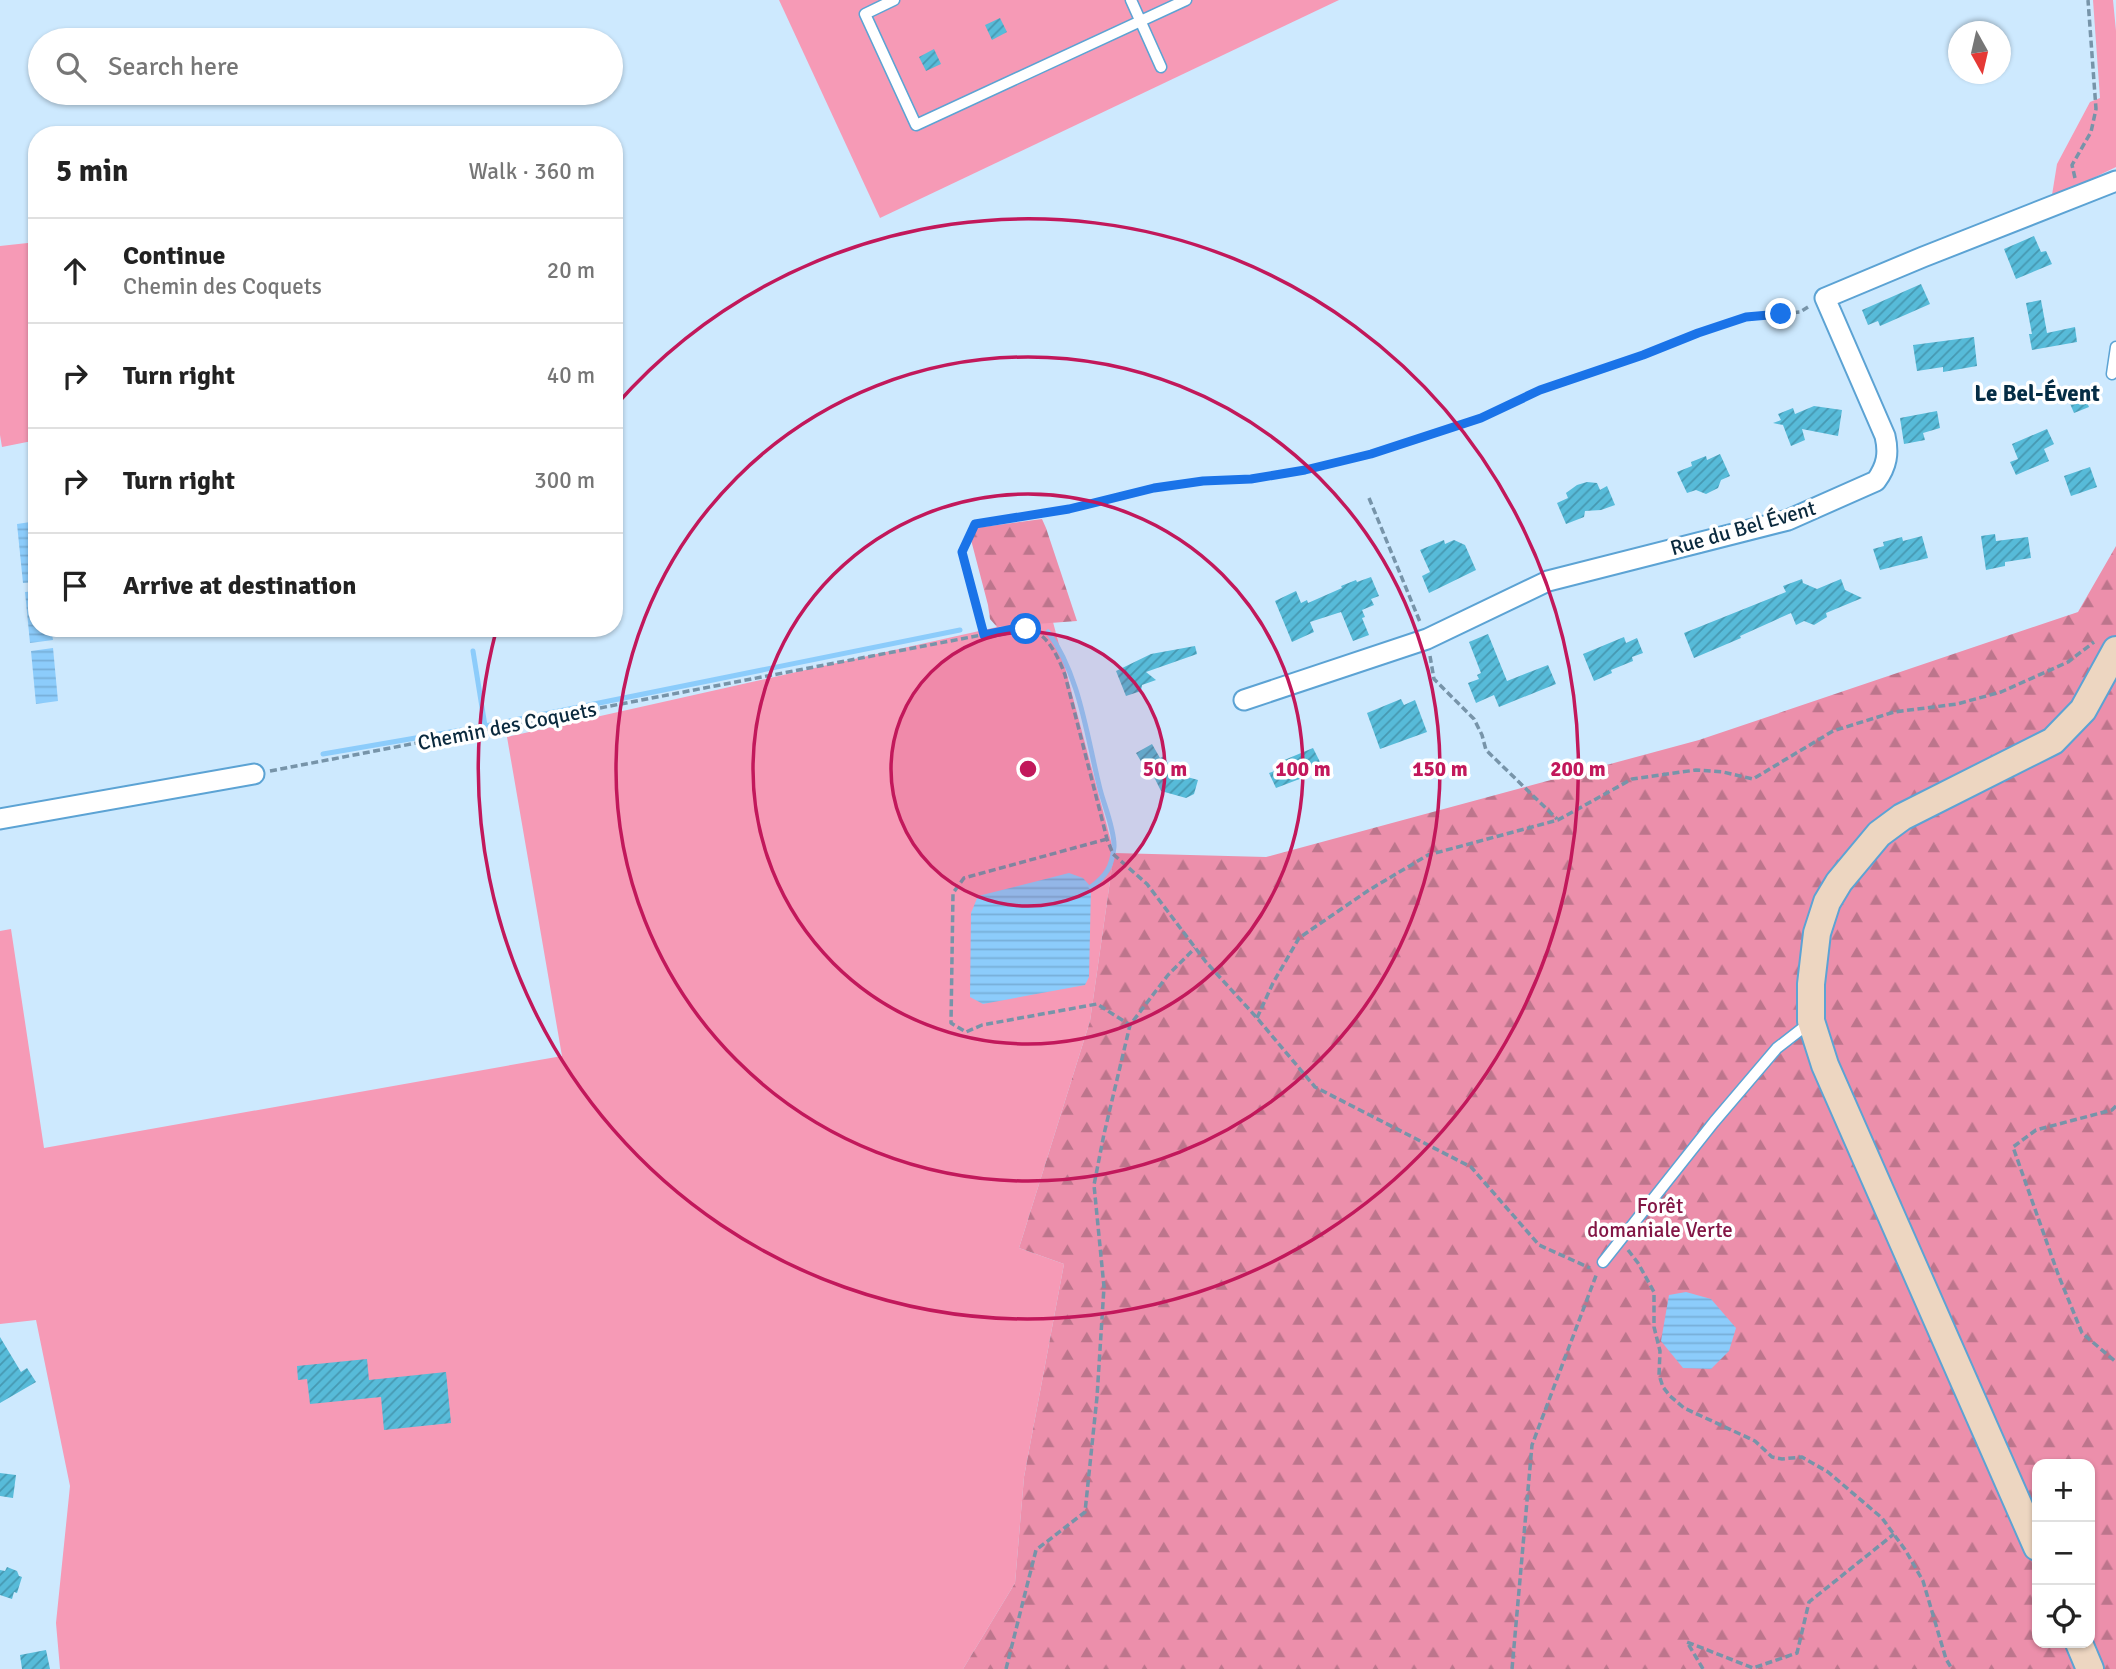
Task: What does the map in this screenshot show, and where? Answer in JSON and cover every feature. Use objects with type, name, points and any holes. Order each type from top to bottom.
[{"type":"main road","points":[[2032,1536],[1830,1077],[1811,1021],[1811,984],[1817,933],[1827,902],[1839,882],[1879,834],[1902,817],[2053,741],[2083,710],[2106,645]]},
{"type":"main road","points":[[2081,1648],[2090,1669]]},
{"type":"street","points":[[1825,298],[2116,181]]},
{"type":"street","name":"Rue du Bel Évent","points":[[1244,700],[1427,639],[1548,581],[1788,520],[1876,481],[1886,463],[1888,449],[1885,436],[1825,298]]},
{"type":"street","points":[[0,819],[254,774]]},
{"type":"lane","points":[[894,0],[865,13],[916,125],[1186,0]]},
{"type":"lane","points":[[1131,0],[1161,67]]},
{"type":"lane","points":[[2112,374],[2116,347]]},
{"type":"lane","points":[[1600,1266],[1714,1122],[1777,1048],[1811,1021]]},
{"type":"path","points":[[2079,195],[2073,165],[2091,132],[2096,108],[2088,0]]},
{"type":"path","points":[[984,635],[962,552],[975,524],[1069,509],[1154,488],[1203,481],[1251,479],[1305,470],[1371,454],[1481,418],[1540,390],[1698,333],[1746,317],[1800,312],[1825,298]]},
{"type":"path","points":[[1369,498],[1427,639],[1434,679],[1474,719],[1486,750],[1558,820]]},
{"type":"path","name":"Chemin des Coquets","points":[[254,774],[1013,629],[1026,629],[1038,632],[1050,645],[1062,666],[1107,839]]},
{"type":"path","points":[[1257,1018],[1273,983],[1299,938],[1369,890],[1428,855],[1558,820],[1632,779],[1696,770],[1723,772],[1753,779],[1833,731],[1894,712],[1957,704],[2001,692],[2106,645]]},
{"type":"path","points":[[1130,1025],[1097,1004],[982,1026],[965,1032],[951,1023],[953,893],[964,878],[1107,839],[1113,854],[1147,884],[1195,948],[1315,1087],[1471,1167],[1539,1245],[1600,1266],[1532,1445],[1512,1669]]},
{"type":"path","points":[[1006,1669],[1035,1550],[1086,1512],[1104,1287],[1094,1185],[1130,1025],[1168,975],[1195,948]]},
{"type":"path","points":[[2116,1106],[2112,1110],[2036,1130],[2013,1147],[2057,1274],[2082,1333],[2116,1362]]},
{"type":"path","points":[[1620,1240],[1654,1292],[1654,1327],[1660,1351],[1659,1375],[1663,1387],[1684,1408],[1755,1441],[1772,1457],[1802,1457],[1828,1472],[1882,1518],[1895,1534],[1923,1581],[1946,1659],[1952,1669]]},
{"type":"path","points":[[1703,1669],[1688,1642],[1753,1668],[1797,1653],[1810,1602],[1895,1534]]},
{"type":"shaded area","points":[[779,0],[1339,0],[880,218]]},
{"type":"shaded area","points":[[2093,0],[2113,0],[2116,31],[2116,167],[2052,195],[2057,164],[2090,102],[2100,98]]},
{"type":"shaded area","points":[[28,243],[28,442],[2,447],[0,435],[0,246]]},
{"type":"shaded area","points":[[1053,622],[1114,853],[1090,1021],[1019,1248],[1064,1264],[1024,1477],[1015,1583],[963,1669],[60,1669],[56,1623],[70,1486],[36,1320],[0,1324],[0,931],[11,929],[44,1148],[562,1056],[507,737],[997,627]]},
{"type":"green space","points":[[1042,519],[1077,621],[997,627],[990,619],[970,536],[975,528]]},
{"type":"green space","name":"Forêt domaniale Verte","points":[[2116,546],[2116,1669],[963,1669],[1015,1583],[1024,1477],[1064,1264],[1019,1248],[1090,1021],[1114,853],[1266,857],[1699,740],[2078,612]]},
{"type":"water","points":[[28,522],[28,583],[23,583],[17,524]]},
{"type":"water","points":[[25,592],[28,592],[28,623]]},
{"type":"water","points":[[29,637],[52,637],[53,640],[30,643]]},
{"type":"water","points":[[53,648],[58,701],[36,704],[31,651]]},
{"type":"water","points":[[1069,873],[1083,878],[1091,887],[1089,977],[1085,985],[983,1004],[970,997],[971,913],[978,896]]},
{"type":"water","points":[[1686,1292],[1711,1299],[1736,1328],[1729,1351],[1711,1369],[1683,1368],[1661,1341],[1669,1295]]},
{"type":"building","points":[[1000,18],[1007,32],[992,40],[985,25]]},
{"type":"building","points":[[934,49],[941,64],[926,71],[919,57]]},
{"type":"building","points":[[2034,236],[2041,252],[2046,251],[2052,264],[2016,279],[2004,249]]},
{"type":"building","points":[[1921,284],[1930,304],[1880,326],[1878,321],[1868,325],[1862,310]]},
{"type":"building","points":[[2041,300],[2047,333],[2075,327],[2077,342],[2032,350],[2026,303]]},
{"type":"building","points":[[1974,337],[1977,366],[1943,372],[1943,367],[1917,371],[1913,345]]},
{"type":"building","points":[[2083,393],[2089,407],[2074,413],[2068,399]]},
{"type":"building","points":[[1814,406],[1842,410],[1838,436],[1802,429],[1805,440],[1791,446],[1783,425],[1773,423],[1781,420],[1778,414],[1793,408],[1795,414]]},
{"type":"building","points":[[1937,411],[1940,428],[1923,433],[1925,440],[1904,444],[1900,418]]},
{"type":"building","points":[[2047,429],[2054,444],[2044,449],[2049,461],[2016,475],[2010,462],[2018,459],[2012,444]]},
{"type":"building","points":[[1720,454],[1730,476],[1721,480],[1718,488],[1706,494],[1696,490],[1687,493],[1677,472],[1692,466],[1691,462],[1706,456],[1707,460]]},
{"type":"building","points":[[2090,467],[2097,487],[2071,496],[2064,476]]},
{"type":"building","points":[[1597,483],[1600,490],[1607,486],[1615,505],[1601,510],[1585,511],[1584,517],[1566,524],[1557,503],[1568,498],[1566,493],[1577,485]]},
{"type":"building","points":[[1995,534],[1996,541],[2028,537],[2031,558],[2005,562],[2005,566],[1986,570],[1981,536]]},
{"type":"building","points":[[1922,536],[1928,558],[1880,570],[1873,549],[1884,546],[1883,542]]},
{"type":"building","points":[[1444,540],[1445,544],[1454,540],[1465,545],[1476,570],[1429,593],[1422,576],[1430,572],[1420,550]]},
{"type":"building","points":[[1371,577],[1379,596],[1371,599],[1374,605],[1362,610],[1365,617],[1362,618],[1369,635],[1353,641],[1341,612],[1310,622],[1314,632],[1292,642],[1275,601],[1296,591],[1301,603],[1307,600],[1308,603],[1342,588],[1341,586]]},
{"type":"building","points":[[1802,579],[1803,583],[1817,589],[1841,579],[1845,590],[1862,598],[1826,613],[1827,617],[1814,625],[1804,621],[1796,625],[1791,613],[1694,658],[1684,633],[1786,592],[1783,586]]},
{"type":"building","points":[[1488,634],[1507,681],[1548,665],[1556,684],[1499,707],[1494,695],[1476,703],[1468,683],[1479,679],[1477,675],[1481,673],[1469,642]]},
{"type":"building","points":[[1624,637],[1626,643],[1637,638],[1643,653],[1594,681],[1583,654]]},
{"type":"building","points":[[1195,646],[1197,654],[1146,672],[1156,680],[1142,685],[1141,691],[1126,696],[1116,671],[1151,654]]},
{"type":"building","points":[[1401,699],[1404,705],[1415,700],[1427,732],[1380,749],[1367,713]]},
{"type":"building","points":[[1152,744],[1160,758],[1164,756],[1173,773],[1198,780],[1194,794],[1186,798],[1161,791],[1136,753]]},
{"type":"building","points":[[1313,748],[1321,764],[1308,769],[1310,775],[1276,788],[1269,773],[1285,767],[1282,761]]},
{"type":"building","points":[[0,1337],[21,1372],[27,1368],[36,1382],[0,1403]]},
{"type":"building","points":[[367,1359],[369,1380],[446,1372],[451,1423],[384,1430],[381,1397],[310,1404],[307,1379],[298,1380],[297,1366]]},
{"type":"building","points":[[0,1473],[16,1475],[13,1498],[0,1496]]},
{"type":"building","points":[[7,1567],[17,1571],[22,1577],[12,1599],[0,1595],[0,1570],[5,1571]]},
{"type":"building","points":[[46,1650],[50,1669],[22,1669],[20,1655]]},
{"type":"waterway","points":[[323,754],[485,726],[960,630]]},
{"type":"waterway","points":[[1048,632],[1068,667],[1075,687],[1113,833],[1114,847],[1110,866],[1091,887]]},
{"type":"waterway","points":[[473,651],[485,726]]},
{"type":"district","name":"Le Bel-Évent","points":[[2037,393]]},
{"type":"route","points":[[1026,629],[984,635],[962,552],[975,524],[1069,509],[1154,488],[1203,481],[1251,479],[1305,470],[1371,454],[1481,418],[1540,390],[1698,333],[1746,317],[1781,314]]}]
